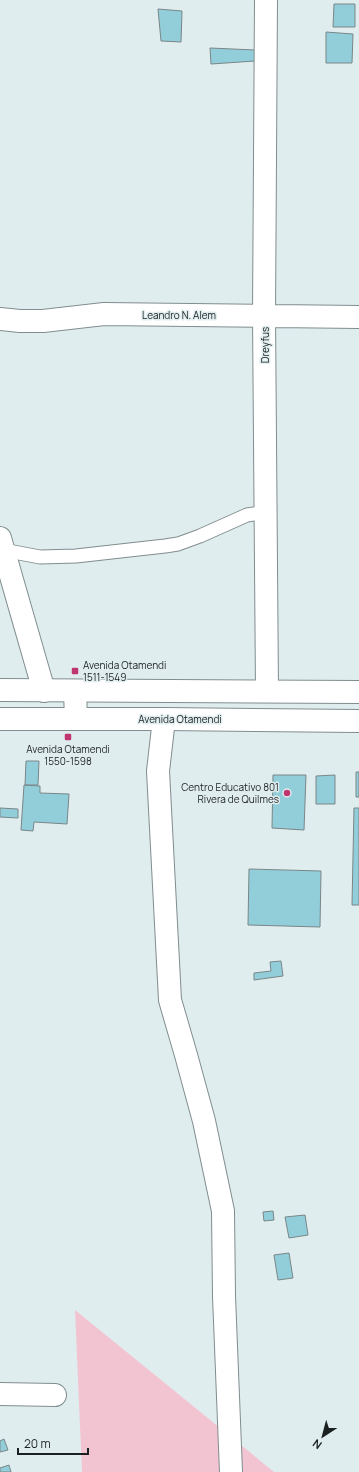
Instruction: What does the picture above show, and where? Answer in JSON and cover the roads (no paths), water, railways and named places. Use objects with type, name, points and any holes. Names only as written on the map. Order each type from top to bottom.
[{"type":"street","name":"Dreyfus","points":[[266,0],[264,316],[267,691]]},
{"type":"street","name":"Leandro N. Alem","points":[[0,319],[20,321],[43,320],[104,314],[359,317]]},
{"type":"street","points":[[2,544],[34,691],[25,719]]},
{"type":"street","points":[[0,690],[359,692]]},
{"type":"street","points":[[75,691],[76,719]]},
{"type":"street","name":"Avenida Otamendi","points":[[0,719],[359,721]]},
{"type":"street","points":[[164,719],[158,771],[170,1000],[204,1121],[223,1211],[224,1296],[231,1472]]},
{"type":"street","points":[[0,1394],[55,1395]]},
{"type":"lane","points":[[2,544],[40,557],[76,556],[164,546],[178,544],[200,536],[247,515],[266,512]]},
{"type":"place","name":"Avenida Otamendi 1511-1549","points":[[75,671]]},
{"type":"place","name":"Avenida Otamendi 1550-1598","points":[[68,737]]},
{"type":"place","name":"Centro Educativo 801 Rivera de Quilmes","points":[[287,793]]}]
